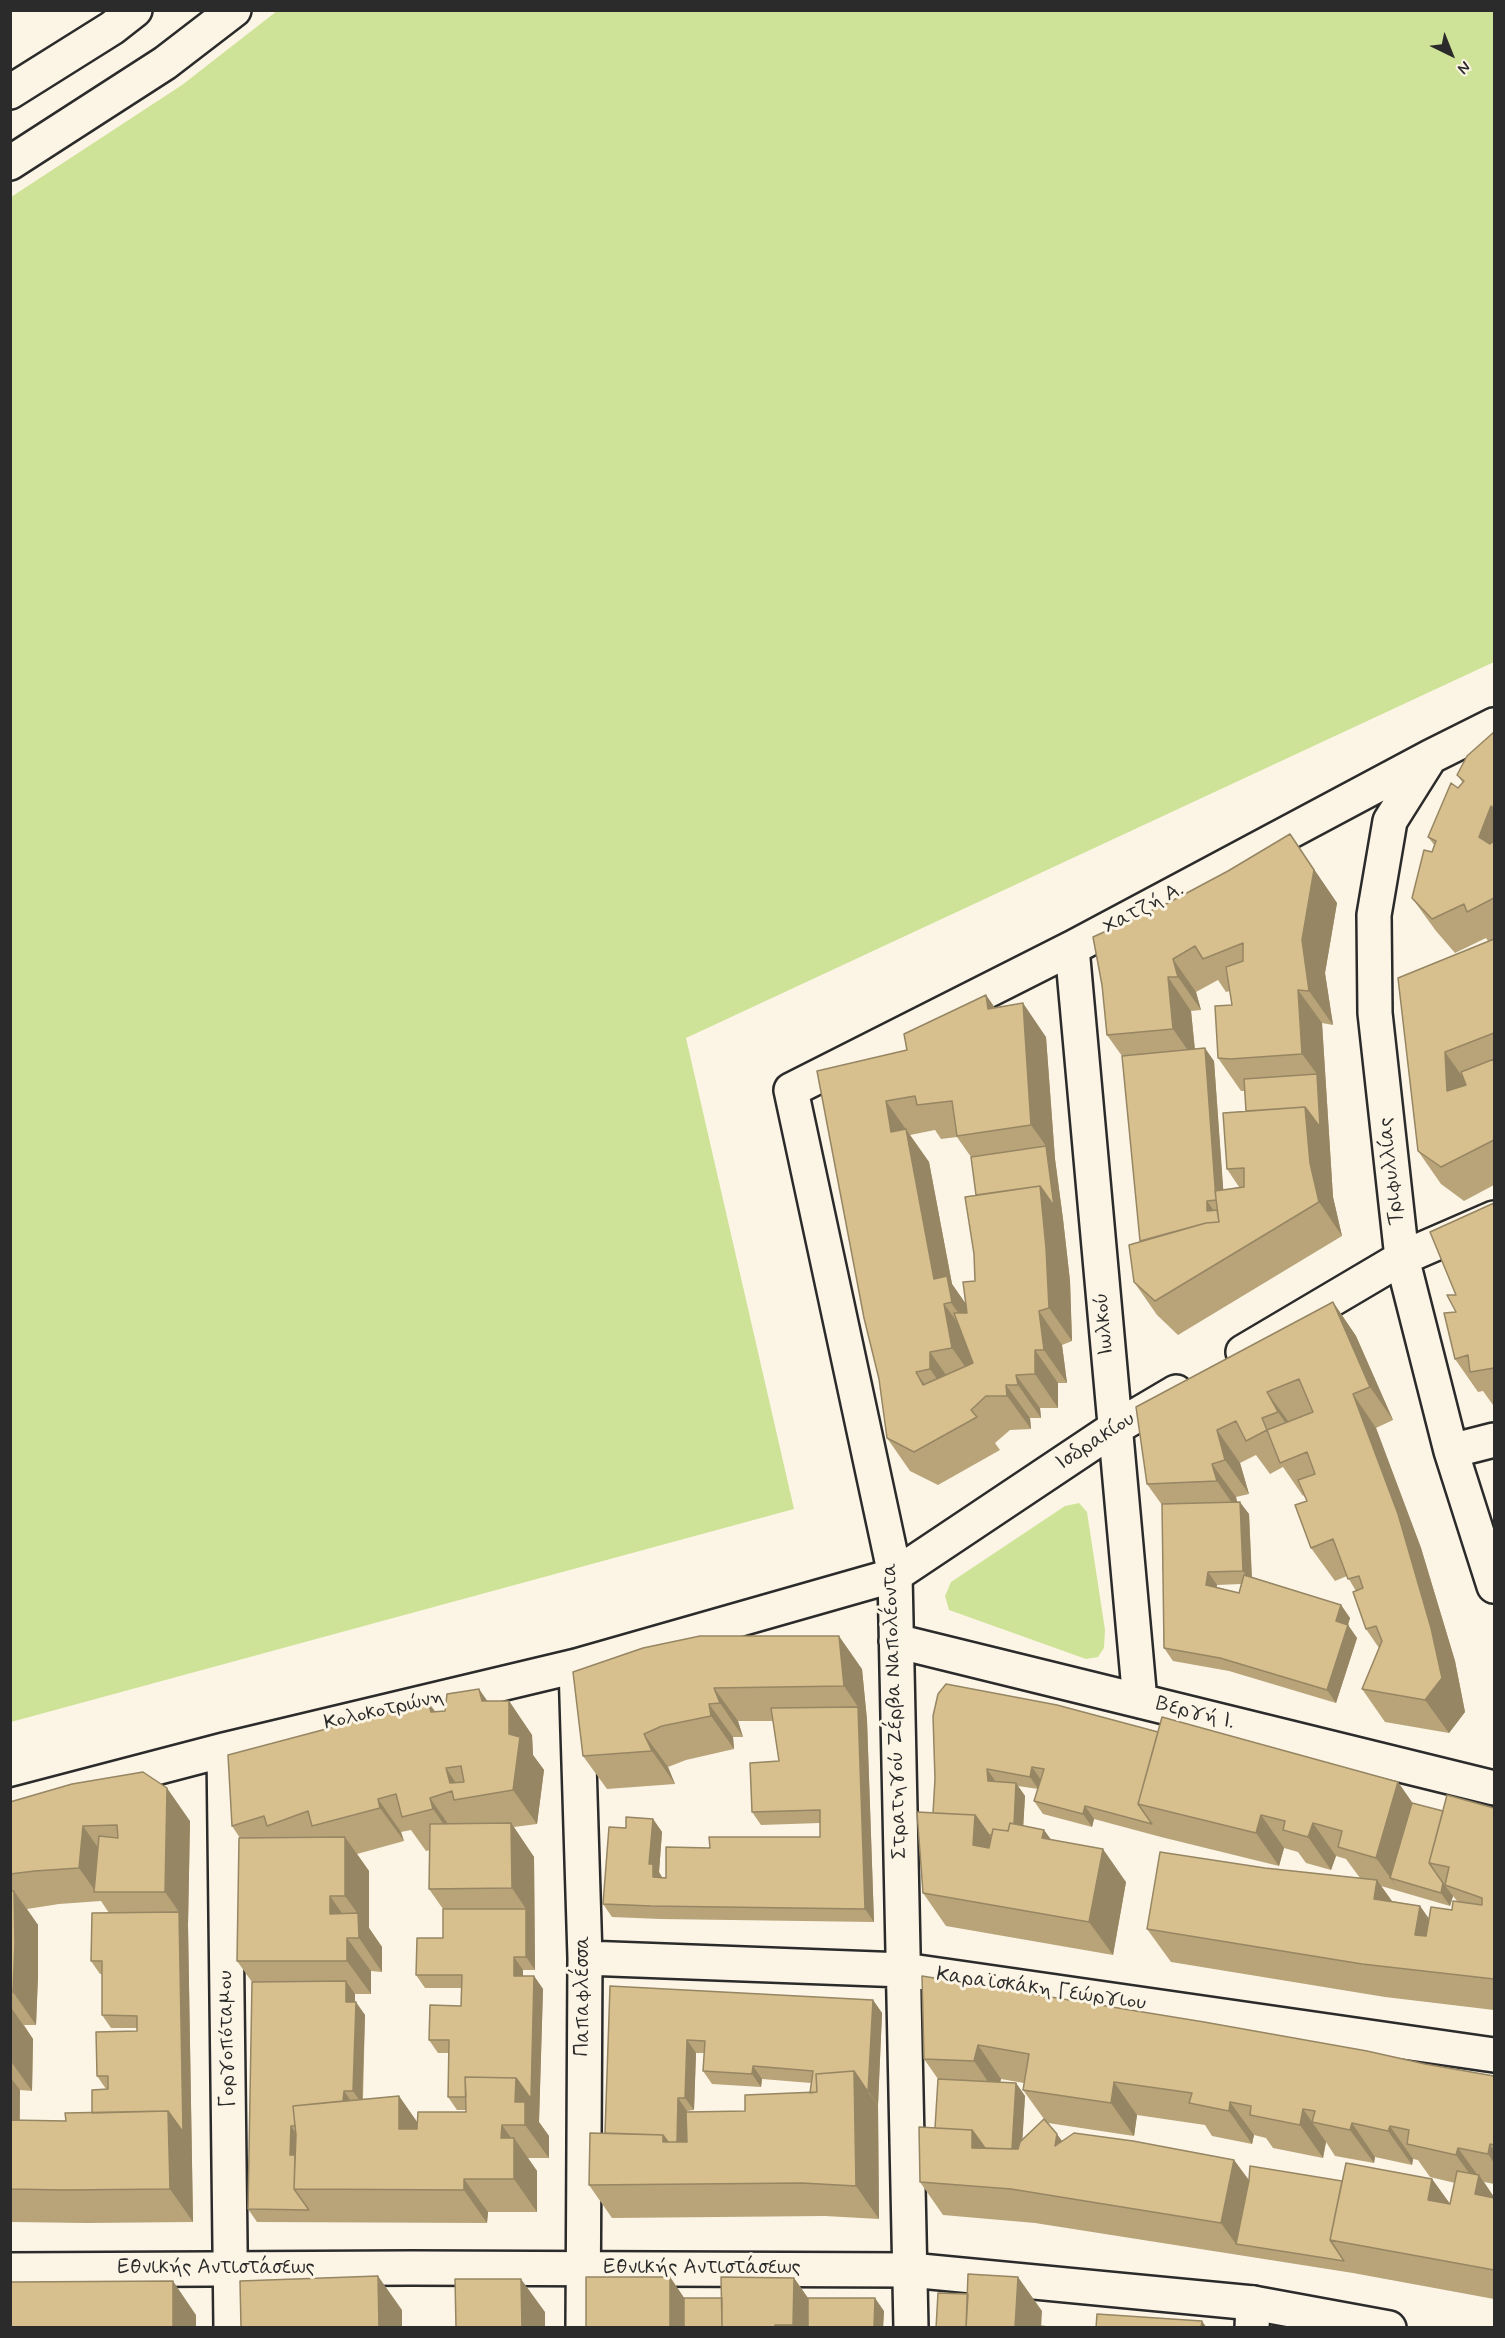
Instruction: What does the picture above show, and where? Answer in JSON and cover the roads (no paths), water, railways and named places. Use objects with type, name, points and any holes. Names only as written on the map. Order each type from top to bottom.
[{"type":"street","points":[[10,92],[112,28],[135,10]]},
{"type":"street","points":[[10,163],[165,63],[234,10]]},
{"type":"street","name":"Χατζή Α.","points":[[791,1090],[1072,948],[1494,725]]},
{"type":"street","name":"Τριφυλλίας","points":[[1430,757],[1390,821],[1374,915],[1375,1013],[1402,1258],[1479,1447],[1494,1586]]},
{"type":"street","name":"Ιωλκού","points":[[1072,948],[1140,1701]]},
{"type":"street","points":[[1375,1013],[1407,1000]]},
{"type":"street","name":"Στρατηγού Ζέρβα Ναπολέοντα","points":[[791,1090],[895,1575],[911,2328]]},
{"type":"street","name":"Ισδρακίου","points":[[895,1575],[1115,1428],[1402,1258],[1494,1218]]},
{"type":"street","name":"Κολοκοτρώνη","points":[[10,1806],[224,1750],[576,1666],[895,1575]]},
{"type":"street","name":"Βεργή Ι.","points":[[896,1641],[1494,1788]]},
{"type":"street","name":"Παπαφλέσσα","points":[[576,1666],[585,1958],[583,2328]]},
{"type":"street","name":"Γοργοπόταμου","points":[[224,1750],[231,2328]]},
{"type":"street","name":"Καραϊσκάκη Γεώργιου","points":[[585,1958],[904,1970],[1494,2055]]},
{"type":"street","name":"Εθνικής Αντιστάσεως","points":[[10,2270],[584,2268],[910,2270],[1252,2315],[1389,2328]]}]
